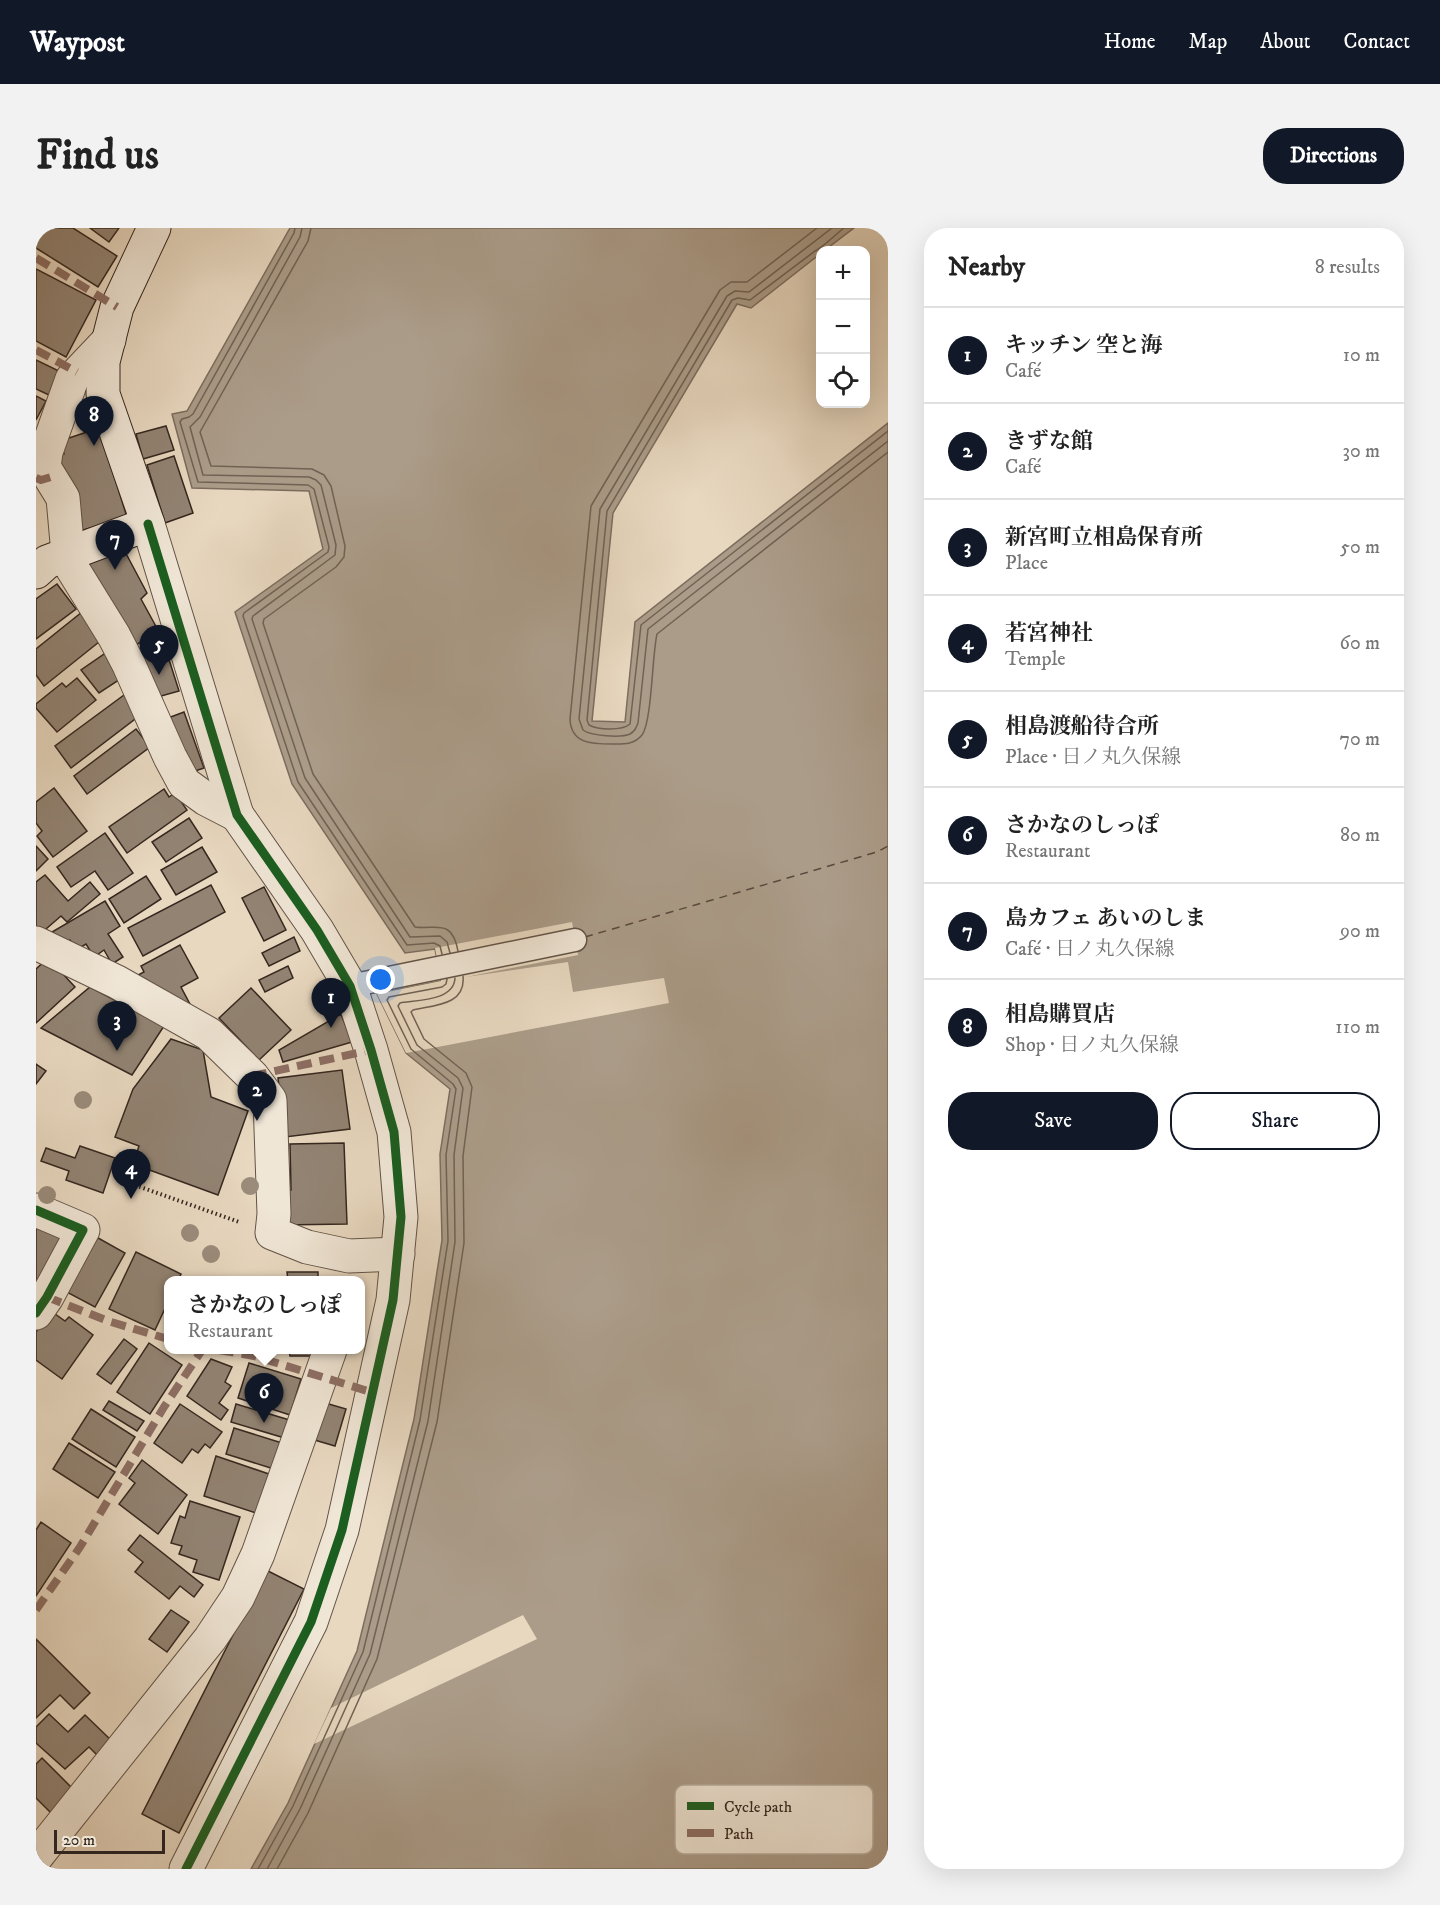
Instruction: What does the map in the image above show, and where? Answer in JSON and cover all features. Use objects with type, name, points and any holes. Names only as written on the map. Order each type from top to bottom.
[{"type":"street","points":[[154,228],[117,307],[104,362],[103,394],[148,524],[237,815],[317,930],[350,986],[394,1132],[401,1217],[393,1300],[342,1530],[311,1622],[186,1869]]},
{"type":"street","points":[[109,340],[72,379],[46,452],[44,466],[63,498],[68,554],[72,568],[114,636],[184,783],[206,799],[237,815]]},
{"type":"street","points":[[36,572],[47,562],[148,524]]},
{"type":"street","points":[[36,943],[117,982],[209,1034],[252,1076],[270,1100],[274,1214],[272,1233],[307,1247],[347,1268],[398,1254]]},
{"type":"street","points":[[36,1210],[83,1230],[47,1298],[36,1313]]},
{"type":"street","points":[[36,1857],[210,1639],[238,1597],[258,1554],[329,1354]]},
{"type":"lane","points":[[350,986],[575,940]]},
{"type":"path","points":[[118,1179],[272,1233]]},
{"type":"water","points":[[290,228],[854,228],[830,246],[816,246],[816,257],[751,308],[737,304],[613,513],[592,721],[625,722],[635,622],[888,423],[888,1869],[251,1869],[288,1803],[357,1651],[414,1419],[442,1240],[440,1154],[450,1089],[406,1053],[377,994],[441,981],[435,949],[405,953],[292,784],[235,612],[323,549],[309,491],[192,488],[172,414],[187,411]]},
{"type":"pier","points":[[572,922],[578,955],[466,977],[568,962],[573,992],[664,978],[669,1003],[406,1053],[377,994],[441,981],[435,948]]},
{"type":"pier","points":[[523,1615],[537,1639],[314,1744],[331,1708]]},
{"type":"building","points":[[36,228],[73,228],[117,256],[98,287],[36,248]]},
{"type":"building","points":[[90,228],[119,228],[109,242]]},
{"type":"building","points":[[36,269],[96,300],[66,357],[36,341]]},
{"type":"building","points":[[36,360],[61,372],[49,395],[36,389]]},
{"type":"building","points":[[36,396],[46,401],[36,420]]},
{"type":"building","points":[[166,426],[174,450],[143,459],[136,434]]},
{"type":"building","points":[[99,428],[127,517],[80,531],[57,456],[64,454],[60,441]]},
{"type":"building","points":[[174,456],[193,513],[165,523],[147,465]]},
{"type":"building","points":[[122,546],[147,593],[141,599],[159,632],[127,650],[83,567]]},
{"type":"building","points":[[57,584],[76,609],[36,639],[36,599]]},
{"type":"building","points":[[82,612],[104,638],[44,686],[36,675],[36,649]]},
{"type":"building","points":[[113,648],[125,676],[99,693],[81,670]]},
{"type":"building","points":[[166,650],[179,691],[161,696],[166,711],[138,659]]},
{"type":"building","points":[[77,678],[96,700],[57,732],[36,708],[36,704],[62,683],[66,687]]},
{"type":"building","points":[[124,695],[139,716],[71,768],[55,746]]},
{"type":"building","points":[[184,712],[204,768],[189,773],[168,718]]},
{"type":"building","points":[[136,729],[150,747],[87,794],[74,776]]},
{"type":"building","points":[[54,788],[87,831],[53,857],[37,836],[42,831],[36,823],[36,802]]},
{"type":"building","points":[[164,789],[169,797],[175,793],[187,810],[127,853],[109,827]]},
{"type":"building","points":[[189,818],[202,838],[166,862],[152,842]]},
{"type":"building","points":[[105,833],[133,873],[108,890],[95,871],[71,887],[57,867]]},
{"type":"building","points":[[36,846],[48,859],[36,871]]},
{"type":"building","points":[[202,847],[217,872],[176,895],[161,870]]},
{"type":"building","points":[[45,875],[68,901],[90,882],[100,894],[67,922],[61,916],[39,935],[36,932],[36,882]]},
{"type":"building","points":[[146,876],[161,899],[124,923],[109,899]]},
{"type":"building","points":[[211,885],[225,912],[143,956],[128,928]]},
{"type":"building","points":[[264,887],[286,930],[264,941],[242,898]]},
{"type":"building","points":[[105,901],[120,926],[108,934],[123,957],[112,964],[104,950],[94,957],[86,944],[76,950],[70,940],[61,946],[52,932]]},
{"type":"building","points":[[294,937],[300,951],[269,966],[262,953]]},
{"type":"building","points":[[180,945],[198,978],[181,987],[192,1008],[138,975],[144,972],[141,966]]},
{"type":"building","points":[[48,958],[75,987],[36,1023],[36,969]]},
{"type":"building","points":[[288,966],[293,978],[265,992],[259,980]]},
{"type":"building","points":[[90,987],[164,1026],[132,1075],[41,1028]]},
{"type":"building","points":[[251,988],[291,1030],[259,1060],[219,1018]]},
{"type":"building","points":[[341,1014],[352,1042],[283,1062],[279,1050]]},
{"type":"building","points":[[171,1039],[203,1050],[211,1097],[248,1111],[218,1195],[133,1164],[139,1146],[115,1137],[133,1089]]},
{"type":"building","points":[[36,1064],[46,1071],[36,1084]]},
{"type":"building","points":[[342,1070],[350,1129],[285,1137],[278,1078]]},
{"type":"building","points":[[344,1143],[347,1224],[281,1225],[280,1191],[291,1190],[290,1144]]},
{"type":"building","points":[[80,1146],[115,1158],[103,1193],[66,1180],[69,1171],[41,1161],[46,1148],[75,1158]]},
{"type":"building","points":[[36,1219],[69,1231],[36,1285]]},
{"type":"building","points":[[91,1234],[125,1253],[95,1307],[61,1289]]},
{"type":"building","points":[[136,1252],[181,1274],[180,1276],[164,1276],[164,1311],[155,1330],[109,1309]]},
{"type":"building","points":[[287,1272],[318,1272],[318,1276],[288,1276]]},
{"type":"building","points":[[51,1311],[65,1321],[69,1317],[93,1335],[62,1379],[36,1360],[36,1332]]},
{"type":"building","points":[[124,1339],[137,1349],[111,1384],[97,1374]]},
{"type":"building","points":[[149,1343],[182,1365],[150,1414],[117,1392]]},
{"type":"building","points":[[290,1354],[320,1354],[320,1356],[290,1356]]},
{"type":"building","points":[[211,1359],[232,1367],[225,1382],[231,1386],[219,1403],[228,1410],[221,1420],[187,1396]]},
{"type":"building","points":[[249,1363],[301,1379],[290,1415],[238,1398]]},
{"type":"building","points":[[109,1401],[144,1421],[137,1431],[103,1410]]},
{"type":"building","points":[[322,1402],[346,1409],[335,1446],[311,1439]]},
{"type":"building","points":[[180,1404],[222,1432],[210,1448],[205,1444],[198,1453],[192,1449],[182,1463],[154,1443]]},
{"type":"building","points":[[236,1404],[293,1421],[288,1439],[231,1422]]},
{"type":"building","points":[[91,1409],[135,1437],[116,1467],[72,1439]]},
{"type":"building","points":[[234,1428],[282,1443],[274,1469],[226,1454]]},
{"type":"building","points":[[69,1443],[115,1472],[98,1498],[53,1469]]},
{"type":"building","points":[[216,1456],[269,1474],[256,1513],[204,1496]]},
{"type":"building","points":[[142,1460],[187,1495],[158,1534],[119,1504],[135,1483],[129,1478]]},
{"type":"building","points":[[190,1501],[240,1517],[219,1580],[193,1572],[197,1560],[179,1554],[182,1546],[171,1543],[180,1516],[185,1518]]},
{"type":"building","points":[[41,1522],[71,1543],[36,1596],[36,1530]]},
{"type":"building","points":[[140,1535],[203,1585],[194,1597],[180,1586],[169,1599],[135,1572],[143,1562],[128,1550]]},
{"type":"building","points":[[266,1570],[304,1589],[179,1833],[142,1814]]},
{"type":"building","points":[[171,1610],[189,1622],[167,1652],[149,1639]]},
{"type":"building","points":[[36,1639],[90,1693],[74,1709],[60,1695],[36,1718]]},
{"type":"building","points":[[49,1714],[68,1732],[85,1715],[113,1742],[99,1757],[89,1747],[65,1769],[36,1743],[36,1727]]},
{"type":"building","points":[[42,1758],[74,1790],[51,1813],[36,1798],[36,1764]]},
{"type":"ferry route","points":[[585,937],[877,852],[888,846]]},
{"type":"marked path","points":[[36,258],[117,307]]},
{"type":"marked path","points":[[36,350],[77,372]]},
{"type":"marked path","points":[[36,478],[41,480],[51,477]]},
{"type":"marked path","points":[[252,1076],[371,1050]]},
{"type":"marked path","points":[[47,1297],[108,1321],[164,1338]]},
{"type":"marked path","points":[[36,1610],[80,1547],[164,1407],[199,1354]]},
{"type":"marked path","points":[[242,1354],[371,1392]]},
{"type":"cycle path","points":[[148,524],[237,815],[317,930],[350,986],[394,1132],[401,1217],[393,1300],[342,1530],[311,1622],[186,1869]]},
{"type":"cycle path","points":[[36,1210],[83,1230],[36,1313]]},
{"type":"place","name":"相島購買店","points":[[94,446]]},
{"type":"place","name":"島カフェ あいのしま","points":[[115,570]]},
{"type":"place","name":"相島渡船待合所","points":[[159,675]]},
{"type":"place","name":"キッチン 空と海","points":[[331,1028]]},
{"type":"place","name":"新宮町立相島保育所","points":[[117,1051]]},
{"type":"place","name":"きずな館","points":[[257,1121]]},
{"type":"place","name":"若宮神社","points":[[131,1199]]},
{"type":"place","name":"さかなのしっぽ","points":[[264,1423]]}]
